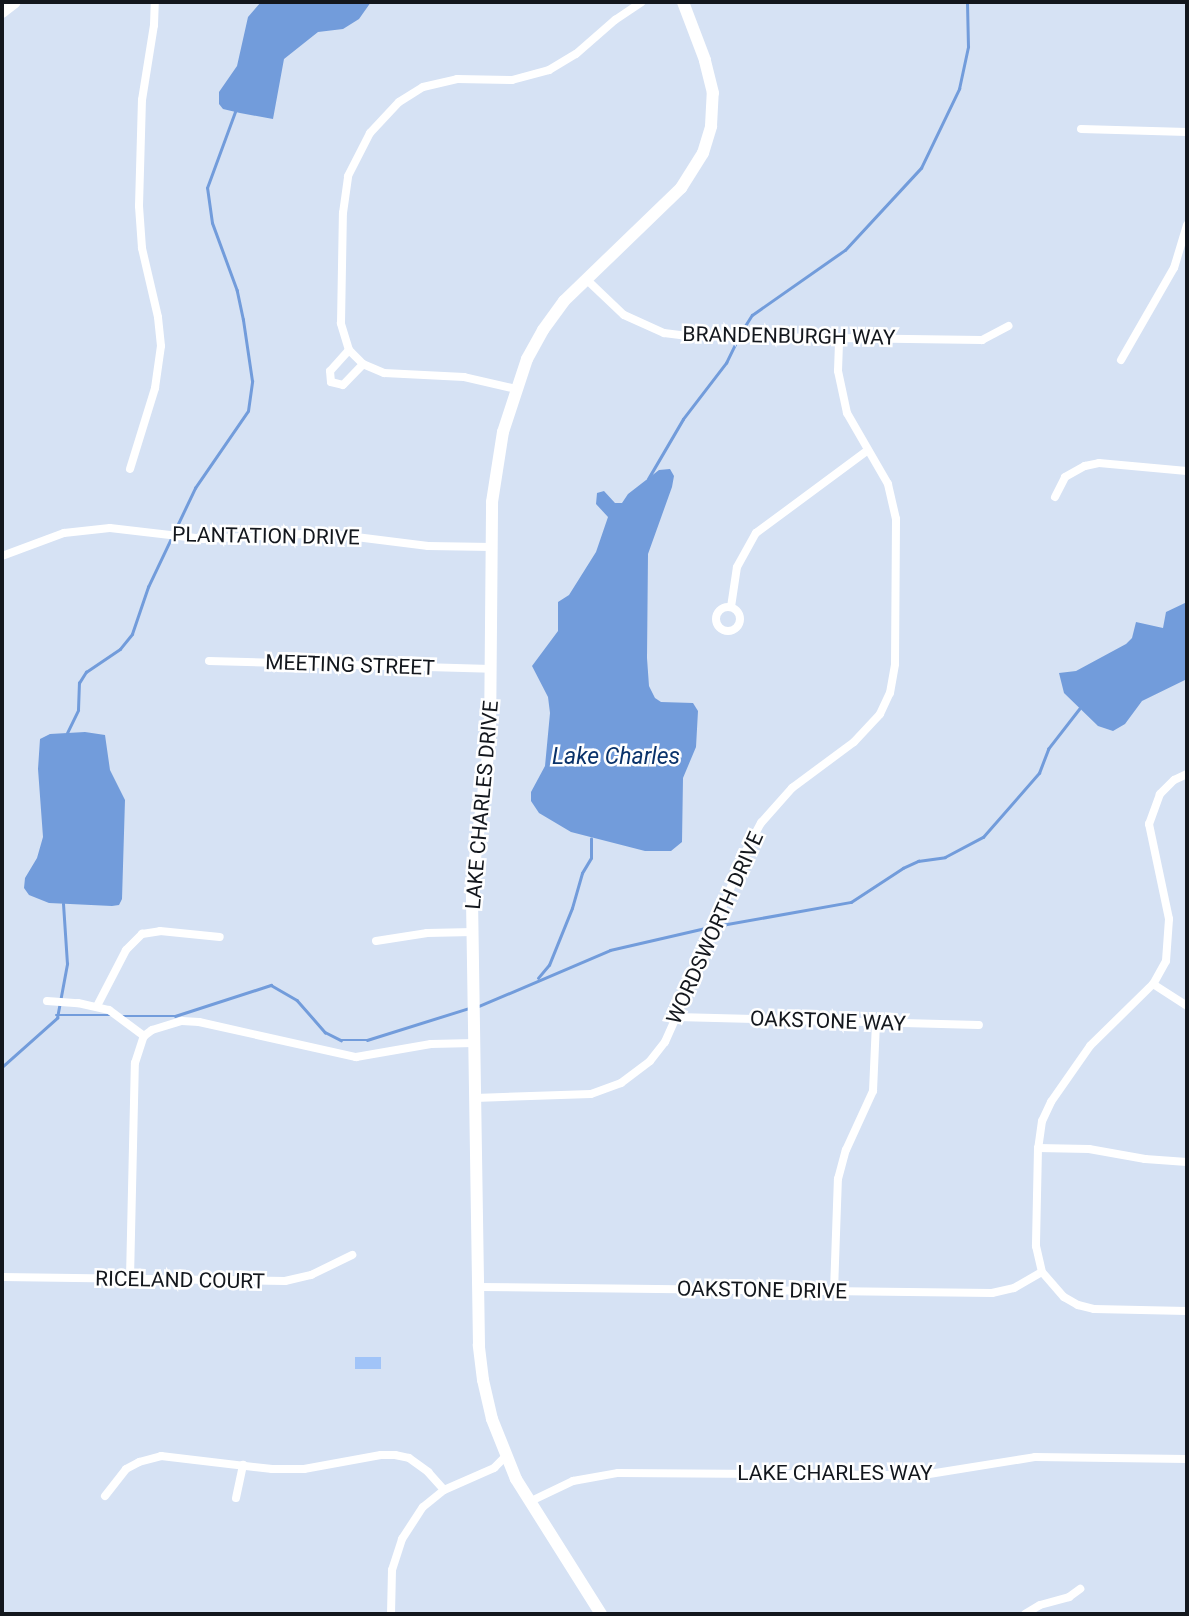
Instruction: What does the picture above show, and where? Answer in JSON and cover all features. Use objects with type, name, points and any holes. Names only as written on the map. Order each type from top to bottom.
[{"type":"street","points":[[2,12],[15,2]]},
{"type":"street","points":[[130,469],[155,388],[161,346],[158,317],[142,248],[139,206],[142,100],[155,25],[155,2]]},
{"type":"street","points":[[516,389],[464,377],[384,373],[363,364],[349,350],[341,323],[343,213],[348,176],[370,133],[399,102],[423,87],[457,79],[512,80],[549,70],[576,54],[615,20],[642,2]]},
{"type":"street","name":"LAKE CHARLES DRIVE","points":[[601,1614],[529,1502],[505,1457],[483,1380],[478,1287],[472,882],[490,740],[492,547],[496,467],[516,389],[543,330],[564,301],[681,188],[698,165],[708,141],[713,109],[710,78],[683,2]]},
{"type":"street","points":[[1081,129],[1187,132]]},
{"type":"street","points":[[1121,360],[1174,268],[1187,225]]},
{"type":"street","name":"BRANDENBURGH WAY","points":[[586,279],[624,315],[664,333],[982,340],[1008,326]]},
{"type":"street","name":"WORDSWORTH DRIVE","points":[[475,1098],[573,1097],[608,1089],[650,1061],[665,1042],[747,849],[761,823],[792,788],[866,732],[880,714],[890,693],[895,664],[897,519],[888,484],[853,426],[843,399],[838,371],[839,338]]},
{"type":"street","points":[[349,350],[330,371],[331,383],[343,385],[363,364]]},
{"type":"street","points":[[731,607],[737,567],[756,534],[868,450]]},
{"type":"street","points":[[1055,497],[1065,477],[1085,466],[1099,463],[1187,471]]},
{"type":"street","name":"PLANTATION DRIVE","points":[[2,556],[64,533],[110,528],[204,539],[324,533],[428,546],[492,547]]},
{"type":"street","name":"MEETING STREET","points":[[209,662],[491,669]]},
{"type":"street","points":[[1187,774],[1174,780],[1160,794],[1149,824],[1167,904],[1170,937],[1166,961],[1153,984],[1100,1034],[1068,1077],[1042,1121],[1038,1148],[1036,1246],[1042,1272],[1064,1297],[1094,1309],[1187,1311]]},
{"type":"street","points":[[97,1006],[126,950],[142,934],[160,932],[220,937]]},
{"type":"street","points":[[376,941],[387,942],[427,933],[473,932]]},
{"type":"street","points":[[1153,984],[1187,1006]]},
{"type":"street","points":[[47,1001],[97,1006],[109,1010],[144,1036]]},
{"type":"street","name":"OAKSTONE WAY","points":[[676,1017],[979,1025]]},
{"type":"street","points":[[130,1278],[132,1096],[135,1063],[144,1036],[166,1024],[182,1020],[222,1026],[356,1057],[431,1044],[474,1043]]},
{"type":"street","points":[[834,1290],[838,1179],[846,1150],[873,1091],[876,1023]]},
{"type":"street","points":[[1038,1148],[1089,1149],[1145,1159],[1187,1162]]},
{"type":"street","name":"RICELAND COURT","points":[[2,1277],[285,1281],[311,1275],[352,1255]]},
{"type":"street","name":"OAKSTONE DRIVE","points":[[478,1287],[992,1293],[1014,1287],[1042,1272]]},
{"type":"street","points":[[105,1496],[126,1469],[161,1456],[304,1469],[395,1455],[409,1458],[428,1472],[444,1490]]},
{"type":"street","points":[[391,1614],[393,1570],[402,1539],[423,1507],[444,1490],[494,1468],[505,1457]]},
{"type":"street","name":"LAKE CHARLES WAY","points":[[529,1502],[573,1481],[618,1473],[923,1475],[1035,1457],[1187,1459]]},
{"type":"street","points":[[236,1498],[243,1465]]},
{"type":"street","points":[[1025,1614],[1040,1605],[1069,1597],[1080,1589]]},
{"type":"shaded area","points":[[355,1357],[381,1357],[381,1369],[355,1369]]},
{"type":"water","points":[[261,2],[371,2],[359,19],[343,29],[318,32],[284,59],[273,119],[223,109],[219,104],[219,92],[237,66],[248,17]]},
{"type":"water","name":"Lake Charles","points":[[670,469],[674,476],[672,487],[648,554],[649,686],[655,698],[661,702],[693,703],[698,711],[696,747],[683,778],[682,842],[671,851],[645,851],[571,832],[539,813],[531,801],[531,792],[545,766],[550,713],[548,697],[532,666],[558,631],[558,602],[569,595],[596,552],[608,517],[596,504],[597,493],[604,491],[615,503],[622,503],[628,494],[659,470]]},
{"type":"water","points":[[1187,602],[1187,679],[1142,701],[1125,724],[1113,731],[1098,726],[1064,693],[1059,673],[1076,671],[1126,644],[1132,638],[1136,622],[1163,628],[1166,612]]},
{"type":"water","points":[[85,732],[105,735],[110,770],[125,800],[122,899],[119,905],[49,903],[29,895],[24,888],[25,878],[37,858],[43,837],[38,769],[40,739],[50,734]]},
{"type":"waterway","points":[[740,334],[752,315],[845,250],[921,168],[959,89],[968,47],[967,2]]},
{"type":"waterway","points":[[67,733],[78,710],[79,683],[86,672],[120,649],[132,634],[148,587],[195,488],[248,411],[252,381],[243,320],[237,291],[212,223],[207,188],[235,112]]},
{"type":"waterway","points":[[648,479],[683,419],[726,363],[737,340]]},
{"type":"waterway","points":[[716,926],[851,902],[903,868],[918,861],[945,857],[983,837],[1039,773],[1048,749],[1079,709]]},
{"type":"waterway","points":[[538,978],[549,965],[572,908],[582,873],[591,858],[591,839]]},
{"type":"waterway","points":[[2,1067],[57,1018],[67,964],[63,904]]},
{"type":"waterway","points":[[479,1006],[610,950],[710,927]]},
{"type":"waterway","points":[[122,1016],[175,1016],[271,985],[297,1000],[325,1032],[341,1040],[367,1040],[469,1008]]},
{"type":"waterway","points":[[56,1015],[112,1015]]}]
